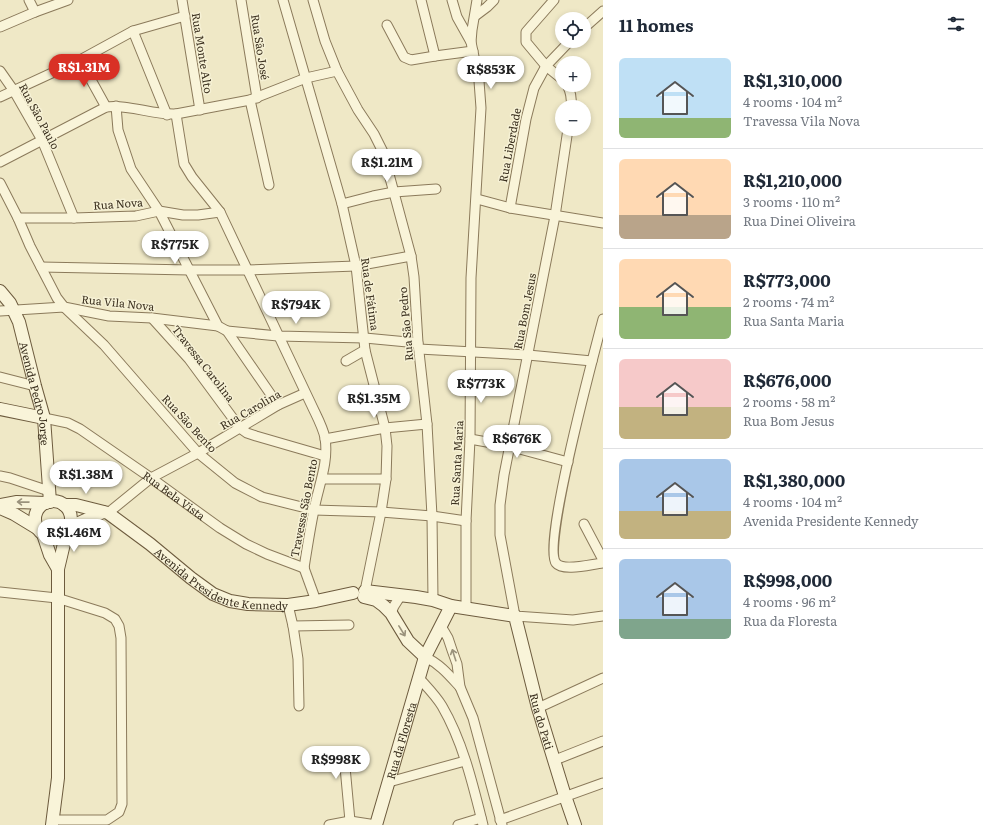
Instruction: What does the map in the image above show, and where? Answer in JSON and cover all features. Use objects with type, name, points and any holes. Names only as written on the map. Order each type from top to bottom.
[{"type":"street","points":[[29,0],[35,12]]},
{"type":"street","points":[[0,27],[68,0]]},
{"type":"street","name":"Rua Monte Alto","points":[[182,0],[200,110]]},
{"type":"street","name":"Rua São José","points":[[241,0],[250,44],[254,99],[270,185]]},
{"type":"street","name":"Rua de Fátima","points":[[283,0],[342,204],[356,266],[365,338],[365,350],[387,446],[386,479],[381,512],[361,594]]},
{"type":"street","name":"Rua São Pedro","points":[[313,0],[325,41],[337,71],[383,152],[411,256],[414,277],[418,346],[427,424],[432,516],[432,600]]},
{"type":"street","points":[[421,0],[435,56]]},
{"type":"street","points":[[452,0],[457,17],[471,42]]},
{"type":"street","points":[[471,42],[477,0]]},
{"type":"street","points":[[475,16],[494,0]]},
{"type":"street","points":[[554,0],[526,32],[525,38],[526,42],[546,66],[555,73]]},
{"type":"street","points":[[591,22],[603,11]]},
{"type":"street","points":[[0,97],[80,60],[133,32],[185,16]]},
{"type":"street","points":[[387,24],[404,58],[411,60],[473,52]]},
{"type":"street","name":"Travessa São Bento","points":[[133,32],[171,114],[184,164],[192,177],[220,212],[311,404],[325,438],[325,456],[322,479],[314,510],[304,568]]},
{"type":"street","name":"Rua Santa Maria","points":[[466,608],[466,520],[470,439],[471,278],[477,199],[481,108],[479,81],[471,42]]},
{"type":"street","name":"Rua Liberdade","points":[[510,208],[529,103],[534,88],[546,66],[563,48]]},
{"type":"street","points":[[80,60],[106,107]]},
{"type":"street","name":"Rua São Paulo","points":[[0,71],[14,91],[42,140],[74,218]]},
{"type":"street","points":[[0,162],[106,107],[116,106],[171,114],[200,110],[254,99],[306,78],[337,71]]},
{"type":"street","points":[[116,106],[118,130],[131,169],[159,211],[218,326],[227,331],[278,336],[365,338],[418,346],[592,360]]},
{"type":"street","name":"Rua Bom Jesus","points":[[515,616],[500,535],[500,505],[509,446],[555,216],[567,136]]},
{"type":"street","name":"Rua São Bento","points":[[0,183],[18,218],[30,246],[57,298],[64,307],[104,345],[198,453],[235,483],[262,497],[314,510],[381,512],[466,520]]},
{"type":"street","points":[[342,204],[394,192],[436,189]]},
{"type":"street","points":[[477,199],[510,208],[603,223]]},
{"type":"street","name":"Rua Nova","points":[[18,218],[136,216],[159,211],[183,215],[198,215],[220,212]]},
{"type":"street","points":[[41,267],[247,270],[356,266],[411,256]]},
{"type":"street","name":"Avenida Pedro Jorge","points":[[0,291],[14,310],[19,322],[44,418],[49,498]]},
{"type":"street","name":"Rua Vila Nova","points":[[14,310],[64,307],[109,316],[152,318],[218,326]]},
{"type":"street","points":[[0,311],[14,310]]},
{"type":"street","name":"Travessa Carolina","points":[[152,318],[189,359],[240,428],[247,433],[256,436],[325,456]]},
{"type":"street","points":[[584,524],[602,558],[568,567],[561,567],[554,560],[553,555],[556,520],[568,462],[603,320]]},
{"type":"street","points":[[227,331],[278,405]]},
{"type":"street","points":[[346,361],[365,350]]},
{"type":"street","points":[[0,377],[35,386]]},
{"type":"street","name":"Rua Carolina","points":[[106,513],[151,478],[198,453],[278,405],[305,393]]},
{"type":"street","name":"Rua Bela Vista","points":[[0,409],[68,423],[80,429],[220,528],[246,544],[267,554],[304,568]]},
{"type":"street","points":[[325,438],[384,428],[427,424]]},
{"type":"street","points":[[470,439],[509,446],[568,462]]},
{"type":"street","points":[[0,476],[10,478],[49,498],[36,513],[35,520],[50,555],[58,569]]},
{"type":"street","points":[[322,479],[386,479]]},
{"type":"street","name":"Avenida Presidente Kennedy","points":[[0,505],[49,498],[64,505],[76,505],[106,513],[150,544],[213,594],[230,601],[248,604],[288,605],[361,594],[401,595],[432,600],[451,606],[515,616]]},
{"type":"street","points":[[0,592],[57,598],[105,613],[115,619],[119,626],[121,638],[122,804],[119,812],[107,820],[52,822],[58,778],[57,598],[58,569],[71,519],[69,511],[64,505]]},
{"type":"street","points":[[0,508],[14,514],[51,538],[60,536],[68,529],[106,513]]},
{"type":"street","points":[[304,568],[316,601]]},
{"type":"street","points":[[361,594],[376,600],[392,613],[408,641],[425,657],[436,662],[443,668],[460,687]]},
{"type":"street","points":[[392,613],[394,606],[401,595]]},
{"type":"street","points":[[288,605],[298,660],[299,706]]},
{"type":"street","name":"Rua da Floresta","points":[[376,825],[425,657],[451,606]]},
{"type":"street","points":[[515,616],[572,620],[603,616]]},
{"type":"street","name":"Rua do Pati","points":[[515,616],[538,708],[575,825]]},
{"type":"street","points":[[293,626],[349,626]]},
{"type":"street","points":[[441,626],[448,638],[457,664],[460,687],[473,718],[501,823],[565,796],[603,783]]},
{"type":"street","points":[[419,678],[441,705],[466,760],[482,821],[458,825]]},
{"type":"street","points":[[538,708],[603,678]]},
{"type":"street","points":[[555,760],[603,741]]},
{"type":"street","points":[[388,782],[466,760]]},
{"type":"street","points":[[345,767],[350,821]]},
{"type":"street","points":[[329,825],[350,821],[376,825]]}]
